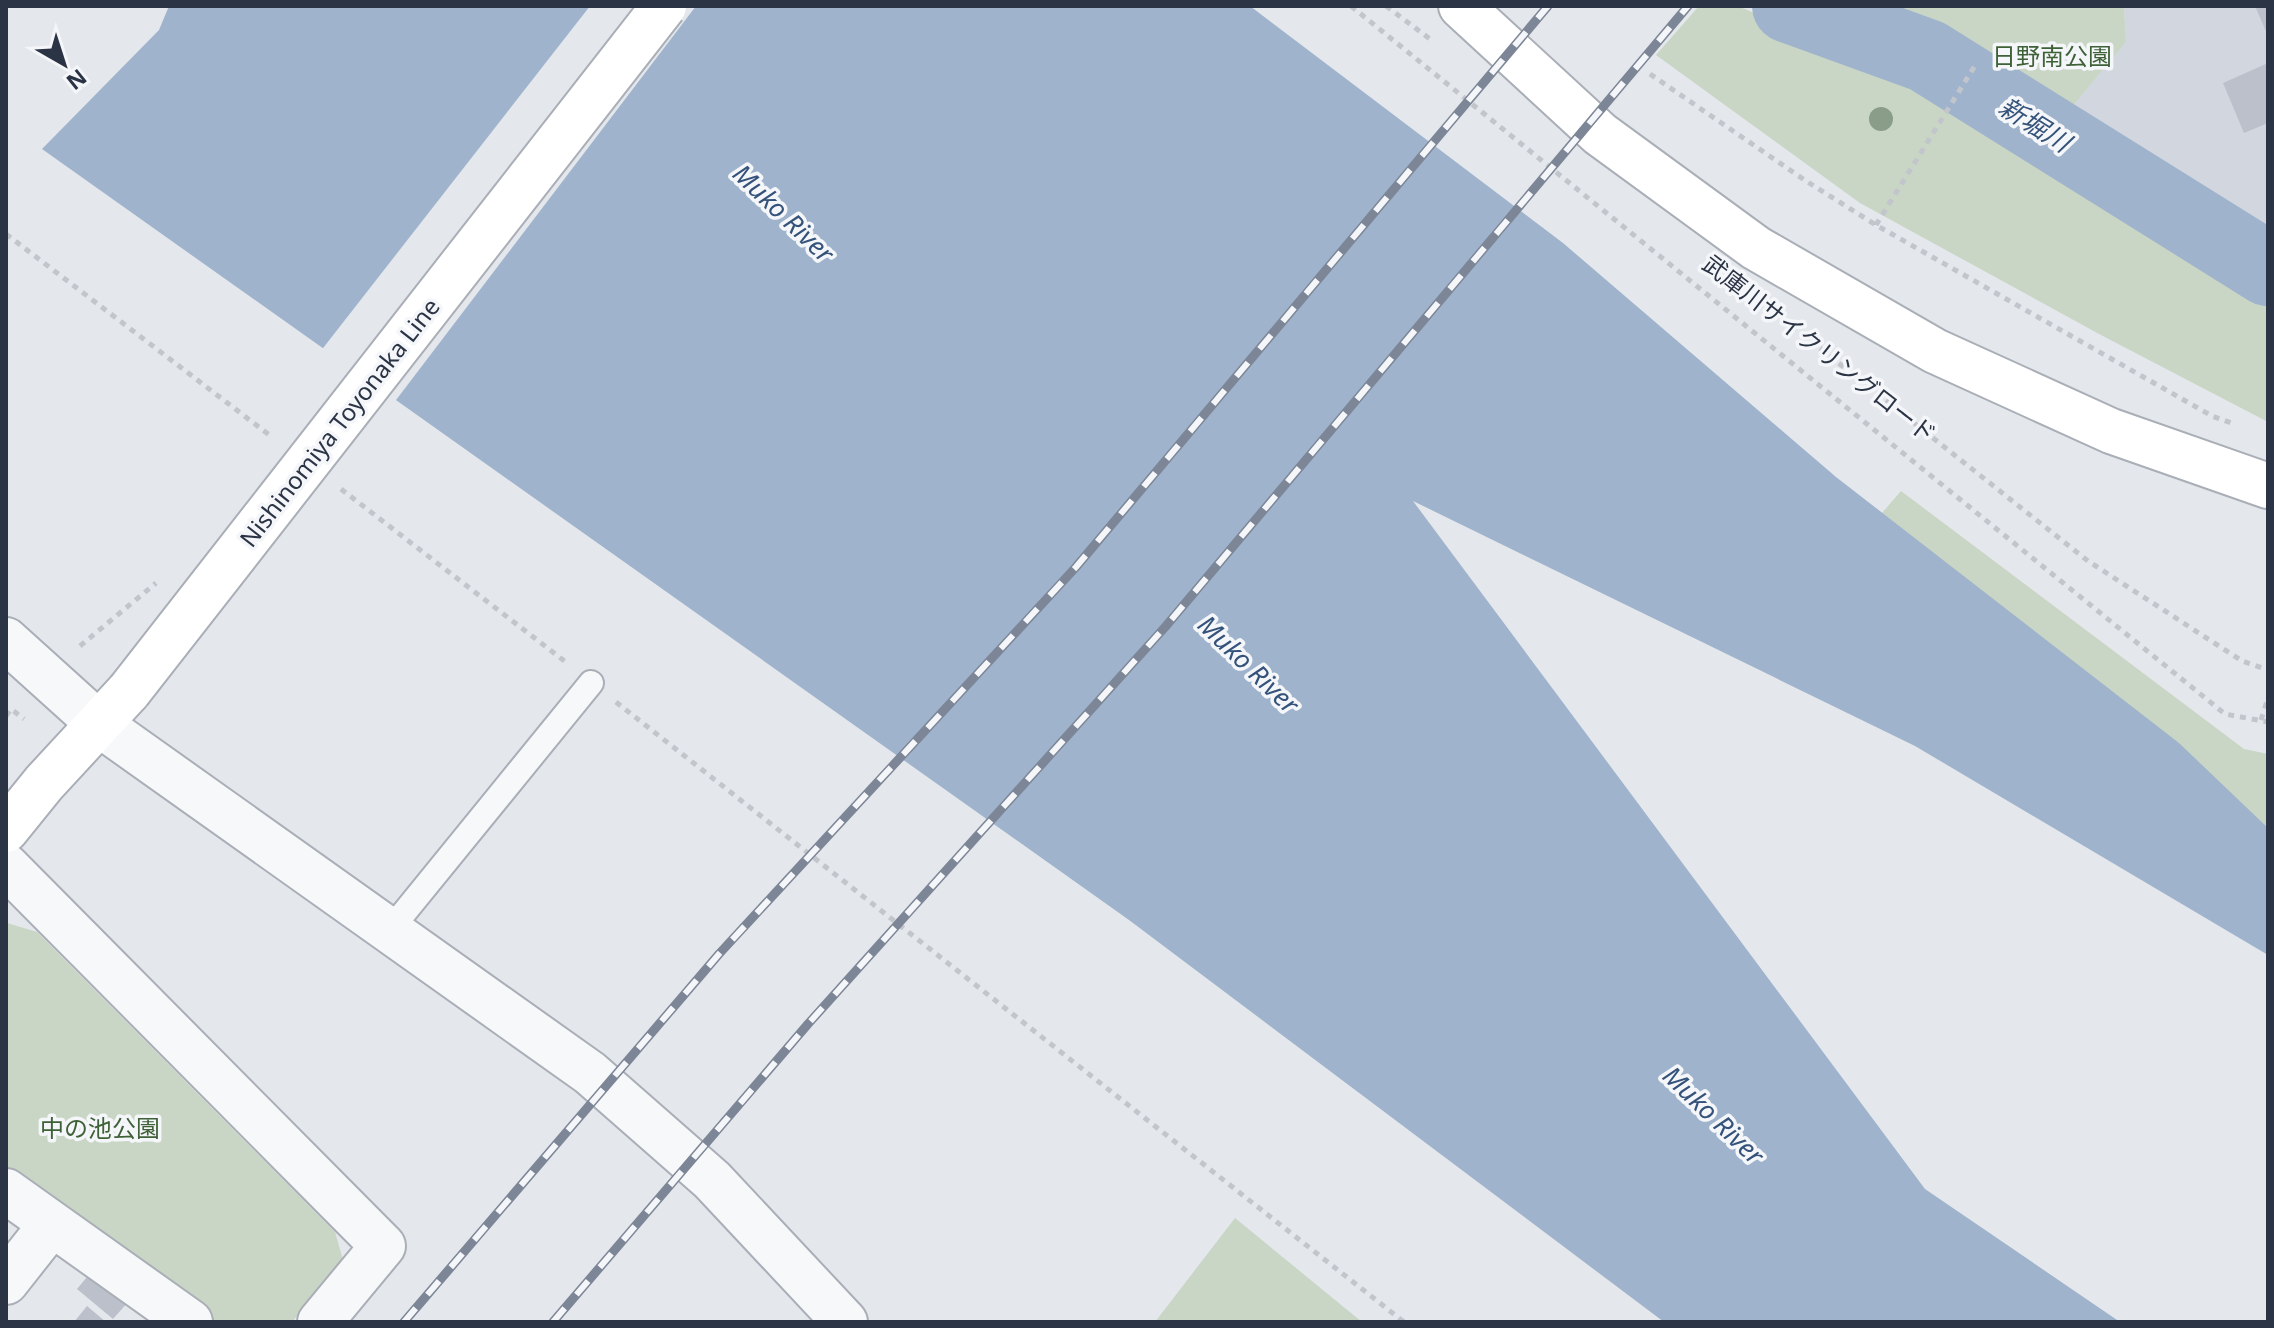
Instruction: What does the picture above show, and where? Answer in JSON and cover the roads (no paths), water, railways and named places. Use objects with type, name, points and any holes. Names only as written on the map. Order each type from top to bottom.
[{"type":"main road","name":"Nishinomiya Toyonaka Line","points":[[6,830],[44,783],[129,691],[664,6]]},
{"type":"main road","points":[[1461,6],[1600,134]]},
{"type":"main road","points":[[1441,27],[1600,134],[1756,248],[1935,351],[2111,431],[2268,486]]},
{"type":"street","points":[[6,640],[99,724]]},
{"type":"street","points":[[6,670],[99,724],[590,1073],[712,1180],[845,1322]]},
{"type":"street","points":[[11,884],[383,1246],[320,1322]]},
{"type":"street","points":[[6,1191],[190,1322]]},
{"type":"street","points":[[6,1282],[51,1225]]},
{"type":"lane","points":[[390,930],[591,683]]},
{"type":"water","name":"Muko River","points":[[169,6],[1250,6],[1563,243],[1836,477],[2179,743],[2268,828],[2268,955],[1915,746],[1413,501],[1925,1189],[2120,1322],[1664,1322],[1129,920],[42,149],[159,30]]},
{"type":"waterway","name":"新堀川","points":[[1789,6],[1927,56],[2268,269]]},
{"type":"railway","points":[[404,1322],[719,954],[1076,567],[1548,6]]},
{"type":"railway","points":[[553,1322],[808,1024],[1166,626],[1688,6]]},
{"type":"park label","name":"日野南公園","points":[[2052,55]]},
{"type":"park label","name":"中の池公園","points":[[100,1127]]}]
